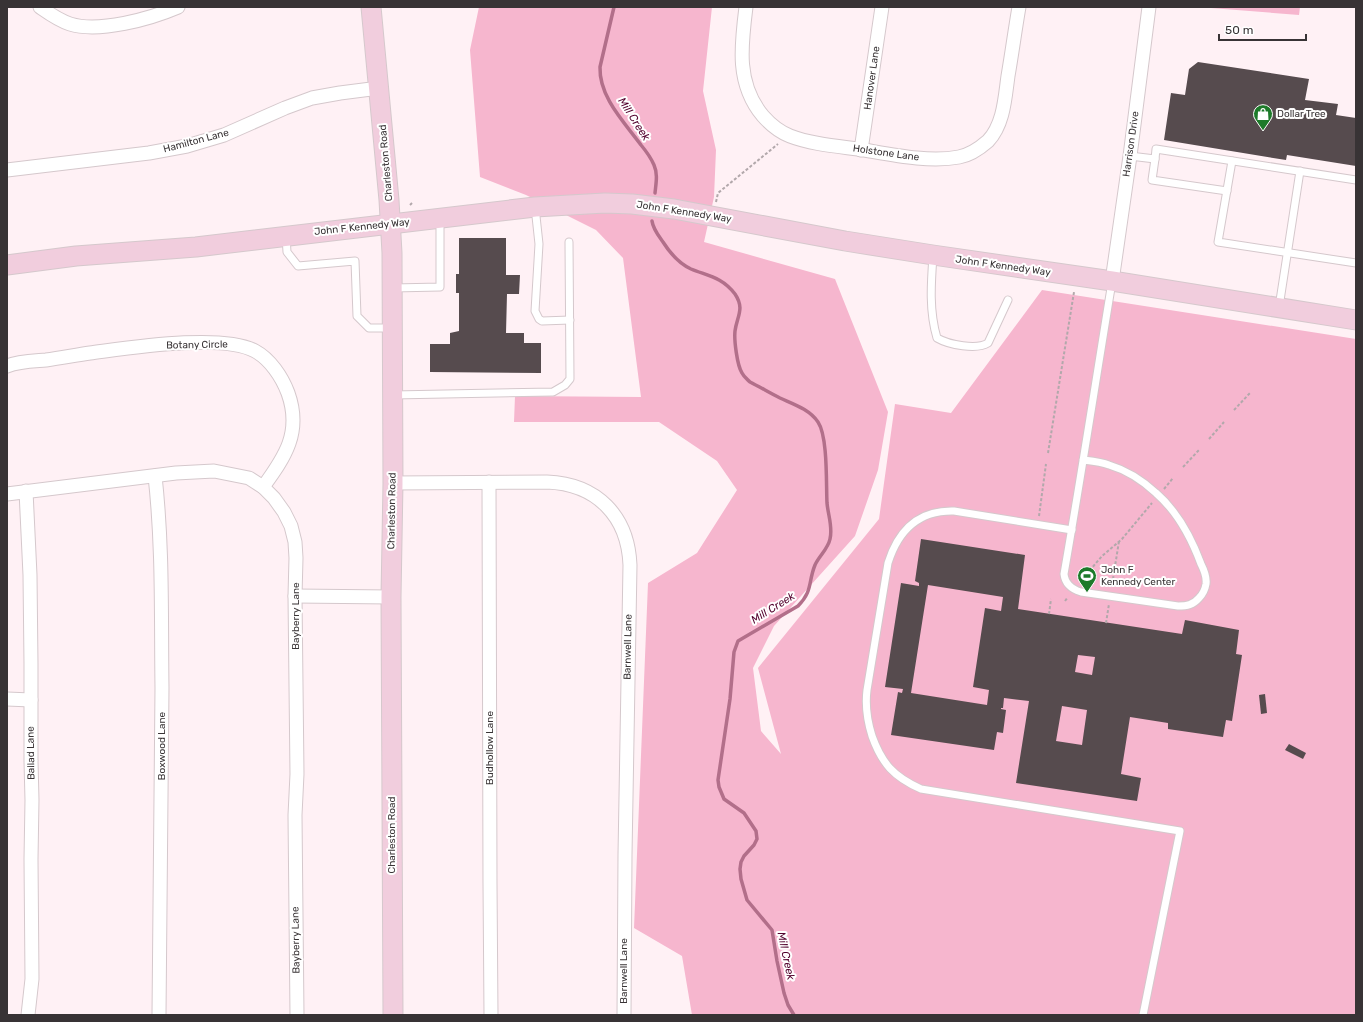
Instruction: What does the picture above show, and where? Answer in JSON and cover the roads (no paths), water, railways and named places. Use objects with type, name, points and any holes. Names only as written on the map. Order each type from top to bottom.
[{"type":"street","points":[[40,7],[57,19],[71,24],[108,26],[147,18],[178,7]]},
{"type":"street","name":"Charleston Road","points":[[371,7],[391,224],[393,395],[391,597],[393,1015]]},
{"type":"street","name":"Holstone Lane","points":[[746,7],[741,60],[744,78],[749,95],[758,110],[770,123],[788,135],[818,143],[889,155],[944,159],[960,157],[976,150],[988,140],[997,128],[1002,114],[1019,7]]},
{"type":"street","name":"Hanover Lane","points":[[861,150],[882,7]]},
{"type":"street","name":"Harrison Drive","points":[[1112,282],[1150,7]]},
{"type":"street","name":"Hamilton Lane","points":[[7,170],[149,153],[187,146],[224,135],[280,110],[312,98],[379,88]]},
{"type":"street","name":"John F Kennedy Way","points":[[7,265],[76,256],[196,246],[535,207],[604,203],[660,207],[838,240],[1356,320]]},
{"type":"street","name":"Botany Circle","points":[[7,366],[104,351],[178,344],[226,343],[242,346],[256,351],[268,361],[278,373],[286,387],[291,401],[293,416],[290,444],[278,467],[263,487]]},
{"type":"street","name":"Bayberry Lane","points":[[7,494],[155,476],[214,471],[249,478],[263,487],[284,512],[291,526],[295,542],[297,715],[295,815],[297,1015]]},
{"type":"street","name":"Boxwood Lane","points":[[155,476],[160,519],[162,584],[162,824],[159,1015]]},
{"type":"street","name":"Budhollow Lane","points":[[490,482],[491,1015]]},
{"type":"street","name":"Barnwell Lane","points":[[393,483],[558,482],[577,487],[596,497],[609,509],[619,523],[628,544],[630,565],[624,1015]]},
{"type":"street","name":"Ballad Lane","points":[[26,491],[30,575],[32,800],[32,979],[28,1015]]},
{"type":"street","points":[[295,596],[391,597]]},
{"type":"street","points":[[7,699],[31,700]]},
{"type":"lane","points":[[1227,191],[1152,180],[1156,149],[1356,180]]},
{"type":"lane","points":[[1130,156],[1155,159]]},
{"type":"lane","points":[[1232,161],[1218,242],[1356,263]]},
{"type":"lane","points":[[1279,308],[1300,171]]},
{"type":"lane","points":[[535,207],[539,244],[535,311],[539,319],[542,321],[570,320]]},
{"type":"lane","points":[[392,288],[440,287],[440,218]]},
{"type":"lane","points":[[286,235],[287,252],[298,266],[355,262],[357,316],[369,328],[392,328]]},
{"type":"lane","points":[[393,395],[553,392],[565,385],[570,378],[569,242]]},
{"type":"lane","points":[[933,255],[930,289],[934,326],[938,338],[944,342],[976,347],[983,346],[988,343],[1008,300]]},
{"type":"lane","points":[[1083,460],[1109,465],[1125,471],[1143,482],[1167,504],[1179,518],[1196,551],[1205,575],[1205,590],[1196,602],[1184,606],[1076,590],[1067,584],[1064,574],[1112,282]]},
{"type":"lane","points":[[1072,530],[954,511],[945,511],[932,514],[920,518],[912,523],[895,544],[888,563],[867,690],[867,718],[876,748],[886,765],[902,779],[921,789],[1180,831],[1142,1015]]},
{"type":"waterway","name":"Mill Creek","points":[[614,7],[600,67],[601,78],[608,99],[614,109],[653,162],[656,175],[655,193]]},
{"type":"waterway","name":"Mill Creek","points":[[652,221],[653,227],[668,250],[678,261],[686,267],[720,280],[735,294],[740,304],[740,312],[735,331],[735,346],[737,359],[744,376],[750,382],[800,407],[814,417],[821,429],[825,449],[827,503],[831,530],[829,543],[815,565],[808,591],[803,601],[798,606],[738,641],[734,652],[730,699],[718,780],[724,799],[744,813],[756,831],[757,839],[741,862],[741,879],[747,900],[772,930],[784,993],[788,1005],[794,1015]]},
{"type":"place","name":"Dollar Tree","points":[[1263,131]]},
{"type":"place","name":"John F Kennedy Center","points":[[1087,593]]}]
